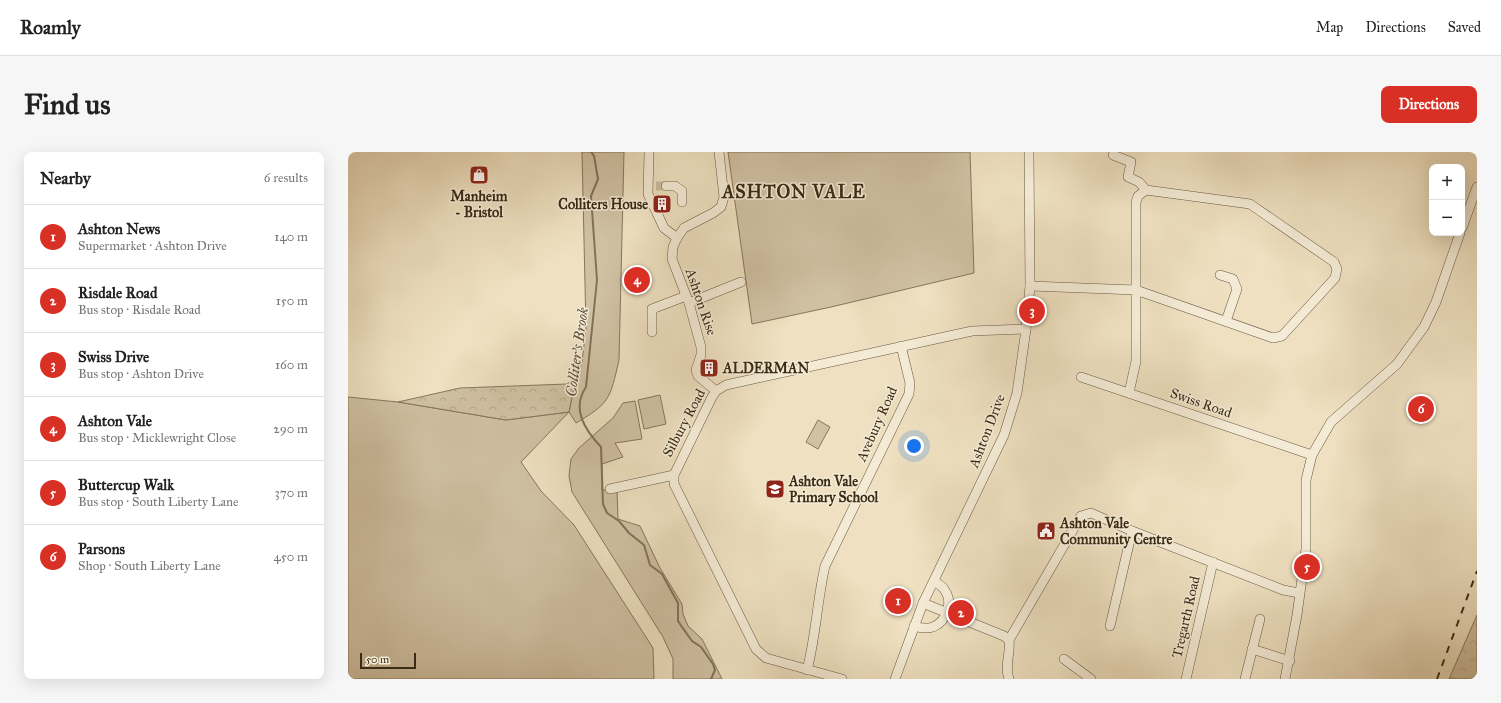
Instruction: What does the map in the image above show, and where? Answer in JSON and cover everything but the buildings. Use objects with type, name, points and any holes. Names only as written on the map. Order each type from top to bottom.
[{"type":"street","points":[[648,152],[652,186],[648,194],[664,228],[676,238],[684,228],[714,213],[721,207],[724,197],[718,152]]},
{"type":"street","name":"Ashton Drive","points":[[895,679],[923,602],[1004,434],[1017,393],[1026,330],[1030,286],[1029,152]]},
{"type":"street","points":[[1030,286],[1136,290],[1273,338],[1282,336],[1335,278],[1337,269],[1334,262],[1250,204],[1146,190],[1139,182],[1128,176],[1132,162],[1113,156]]},
{"type":"street","points":[[666,186],[675,186],[682,191],[682,202]]},
{"type":"street","points":[[1465,220],[1477,186]]},
{"type":"street","points":[[1129,393],[1136,361],[1136,202],[1138,196],[1146,190]]},
{"type":"street","points":[[1285,679],[1290,661],[1306,549],[1306,480],[1312,455],[1331,422],[1397,364],[1424,326],[1436,302],[1459,236]]},
{"type":"street","name":"Ashton Rise","points":[[676,238],[673,247],[672,259],[687,300],[701,347],[701,355],[696,370],[698,376],[716,392]]},
{"type":"street","points":[[1220,275],[1233,280],[1237,289],[1226,321]]},
{"type":"street","points":[[652,332],[652,309],[687,300],[741,282]]},
{"type":"street","name":"Silbury Road","points":[[842,679],[766,658],[756,649],[674,484],[674,475],[716,392],[726,385],[972,331],[1026,330]]},
{"type":"street","name":"Avebury Road","points":[[807,670],[814,641],[825,566],[909,394],[910,383],[901,346]]},
{"type":"street","name":"Swiss Road","points":[[1081,377],[1312,455]]},
{"type":"street","points":[[610,488],[674,475]]},
{"type":"street","points":[[1009,679],[1006,666],[1010,648],[1009,640],[1081,516],[1091,513],[1132,531],[1283,590],[1299,593]]},
{"type":"street","points":[[1110,626],[1132,531]]},
{"type":"street","name":"Tregarth Road","points":[[1186,679],[1213,562]]},
{"type":"street","points":[[914,626],[925,628],[933,627],[942,621],[947,612],[948,597],[944,589],[934,581]]},
{"type":"street","points":[[923,602],[1004,636],[1009,640]]},
{"type":"street","points":[[1245,679],[1260,619]]},
{"type":"street","points":[[1252,649],[1290,661]]},
{"type":"street","points":[[1064,659],[1091,679]]},
{"type":"green space","points":[[582,152],[624,152],[619,360],[610,392],[602,405],[576,423],[569,412],[576,377],[582,362],[586,328]]},
{"type":"green space","points":[[728,152],[970,152],[974,273],[752,324]]},
{"type":"green space","points":[[576,377],[569,412],[506,420],[398,402],[460,388],[567,384]]},
{"type":"green space","points":[[660,395],[666,424],[644,429],[638,400]]},
{"type":"green space","points":[[348,397],[398,402],[506,420],[569,412],[521,462],[541,491],[574,525],[653,648],[654,679],[348,679]]},
{"type":"green space","points":[[635,401],[642,439],[615,443],[623,457],[602,464],[602,490],[617,490],[618,519],[640,526],[660,568],[682,604],[683,614],[688,626],[702,639],[722,679],[673,679],[673,659],[663,637],[572,492],[569,476],[571,459],[579,448],[613,418],[623,403]]},
{"type":"green space","points":[[818,420],[830,427],[818,449],[806,442]]},
{"type":"green space","points":[[1477,615],[1477,679],[1449,679]]},
{"type":"waterway","name":"Colliter's Brook","points":[[591,152],[594,156],[598,179],[591,196],[597,280],[586,387],[582,395],[580,411],[585,426],[601,447],[603,504],[607,513],[619,521],[629,533],[644,545],[650,565],[662,574],[678,603],[678,621],[692,641],[701,647],[713,664],[715,670],[711,679]]},
{"type":"tunnel","points":[[656,186],[666,186]]},
{"type":"railway","points":[[1437,679],[1477,571]]},
{"type":"place","name":"Manheim - Bristol","points":[[479,175]]},
{"type":"place","name":"Colliters House","points":[[662,204]]},
{"type":"place","name":"Ashton Vale","points":[[637,280]]},
{"type":"place","name":"Swiss Drive","points":[[1032,311]]},
{"type":"place","name":"ALDERMAN","points":[[709,368]]},
{"type":"place","name":"Parsons","points":[[1421,409]]},
{"type":"place","name":"Ashton Vale Primary School","points":[[775,489]]},
{"type":"place","name":"Ashton Vale Community Centre","points":[[1046,531]]},
{"type":"place","name":"Buttercup Walk","points":[[1307,567]]},
{"type":"place","name":"Ashton News","points":[[898,601]]},
{"type":"place","name":"Risdale Road","points":[[961,613]]},
{"type":"district","name":"ASHTON VALE","points":[[794,192]]}]
